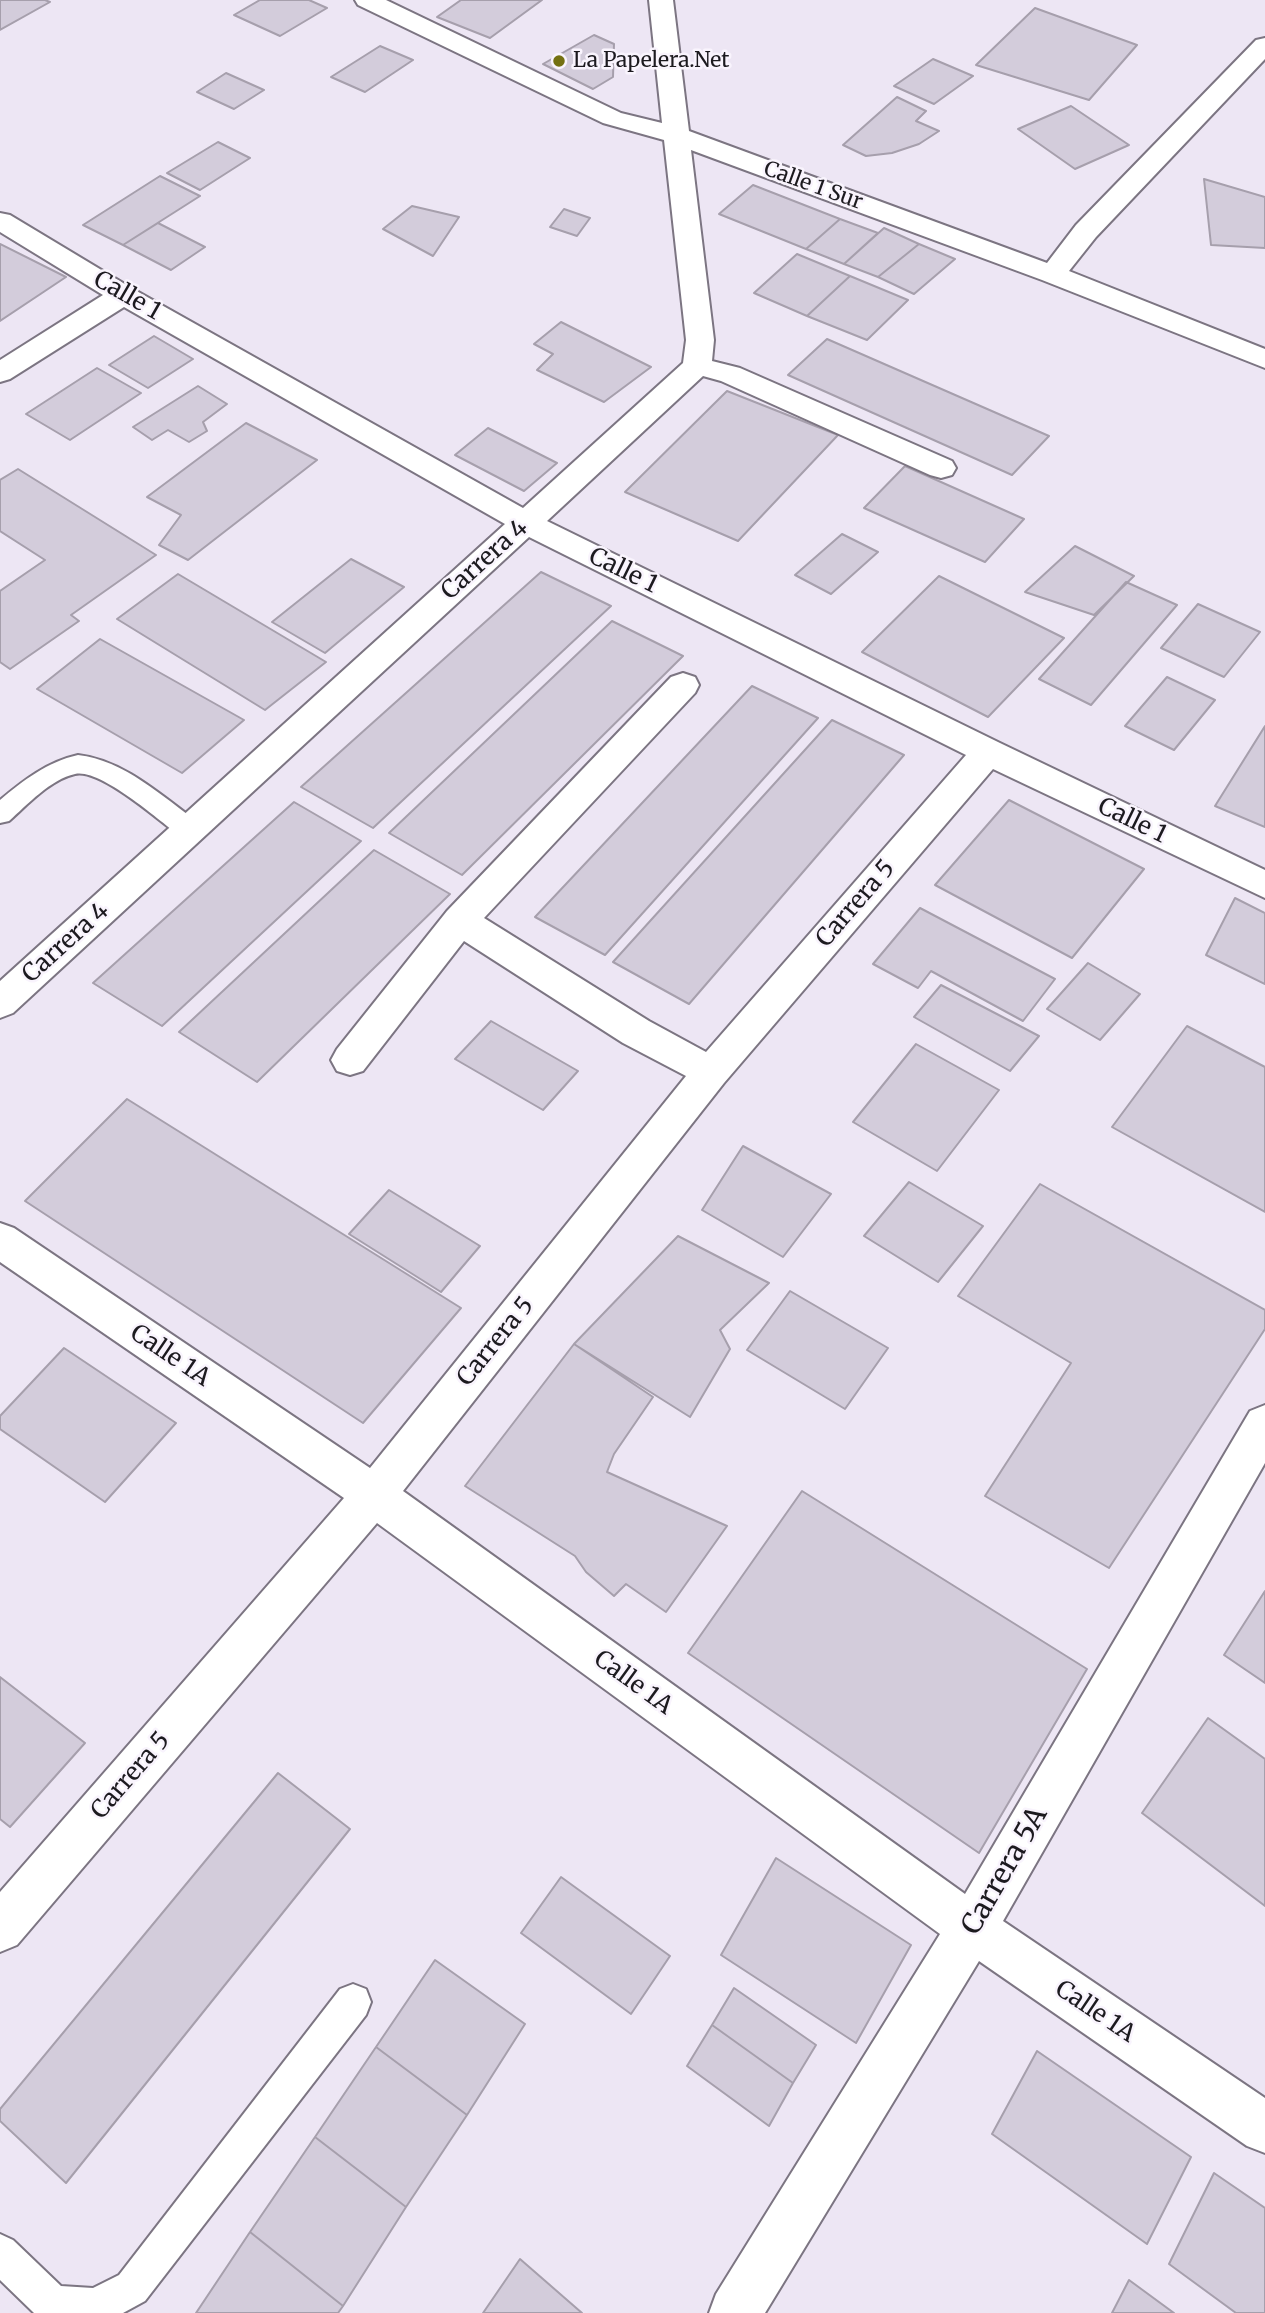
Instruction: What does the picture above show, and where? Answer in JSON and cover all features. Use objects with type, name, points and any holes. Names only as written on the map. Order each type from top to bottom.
[{"type":"street","name":"Calle 1 Sur","points":[[367,0],[612,118],[676,135],[1052,274],[1265,359]]},
{"type":"street","points":[[661,0],[700,340],[697,366],[730,374],[941,468]]},
{"type":"street","points":[[1052,274],[1086,231],[1242,82],[1265,45]]},
{"type":"street","name":"Calle 1","points":[[0,221],[123,295],[526,523],[988,752],[1265,885]]},
{"type":"street","points":[[0,373],[123,295]]},
{"type":"street","name":"Carrera 4","points":[[0,1003],[697,366]]},
{"type":"street","points":[[350,1060],[460,921],[683,685]]},
{"type":"street","name":"Carrera 5","points":[[0,1928],[374,1495],[711,1072],[988,752]]},
{"type":"street","points":[[460,921],[636,1032],[711,1072]]},
{"type":"street","name":"Calle 1A","points":[[0,1240],[374,1495],[972,1928],[1265,2128]]},
{"type":"street","name":"Carrera 5A","points":[[735,2313],[972,1928],[1265,1424]]},
{"type":"lane","points":[[0,814],[47,778],[78,764],[100,768],[190,830]]},
{"type":"lane","points":[[0,2253],[53,2305],[95,2307],[132,2288],[353,2002]]},
{"type":"building","points":[[0,0],[45,0],[50,2],[0,30]]},
{"type":"building","points":[[260,0],[309,0],[327,8],[280,36],[234,15]]},
{"type":"building","points":[[461,0],[542,0],[490,38],[437,17]]},
{"type":"building","points":[[1035,8],[1137,45],[1089,100],[976,65]]},
{"type":"building","points":[[594,35],[614,44],[613,77],[593,89],[543,64]]},
{"type":"building","points":[[380,46],[413,60],[365,92],[331,77]]},
{"type":"building","points":[[933,59],[973,76],[934,104],[894,86]]},
{"type":"building","points":[[226,73],[264,90],[234,109],[197,92]]},
{"type":"building","points":[[897,97],[926,111],[916,121],[939,131],[919,144],[892,153],[866,156],[843,145]]},
{"type":"building","points":[[1071,106],[1129,145],[1075,169],[1018,129]]},
{"type":"building","points":[[218,142],[250,158],[200,190],[167,173]]},
{"type":"building","points":[[160,176],[200,196],[123,245],[83,225]]},
{"type":"building","points":[[1204,179],[1265,197],[1265,248],[1211,245]]},
{"type":"building","points":[[753,185],[840,219],[806,249],[719,214]]},
{"type":"building","points":[[412,206],[459,217],[433,256],[383,229]]},
{"type":"building","points":[[564,209],[590,218],[577,236],[550,227]]},
{"type":"building","points":[[840,219],[878,233],[844,264],[806,249]]},
{"type":"building","points":[[158,223],[205,247],[171,270],[123,245]]},
{"type":"building","points":[[884,228],[919,244],[878,277],[844,264]]},
{"type":"building","points":[[0,244],[66,277],[0,321]]},
{"type":"building","points":[[919,244],[955,259],[914,294],[878,277]]},
{"type":"building","points":[[797,254],[850,276],[807,316],[754,293]]},
{"type":"building","points":[[850,276],[908,300],[867,340],[807,316]]},
{"type":"building","points":[[561,322],[651,367],[604,402],[537,370],[553,354],[534,344]]},
{"type":"building","points":[[154,336],[193,359],[148,388],[109,365]]},
{"type":"building","points":[[827,339],[1049,436],[1012,475],[788,375]]},
{"type":"building","points":[[97,368],[141,393],[70,440],[26,414]]},
{"type":"building","points":[[198,386],[227,404],[203,422],[207,431],[189,442],[168,430],[152,440],[133,427]]},
{"type":"building","points":[[727,391],[838,435],[738,541],[625,492]]},
{"type":"building","points":[[246,423],[317,460],[188,560],[159,545],[181,515],[147,497]]},
{"type":"building","points":[[488,428],[557,463],[524,491],[455,455]]},
{"type":"building","points":[[905,466],[1024,519],[985,562],[864,508]]},
{"type":"building","points":[[18,469],[156,555],[71,615],[79,621],[10,669],[0,662],[0,591],[45,560],[0,531],[0,480]]},
{"type":"building","points":[[842,534],[878,552],[831,594],[795,575]]},
{"type":"building","points":[[1075,546],[1134,576],[1094,615],[1025,592]]},
{"type":"building","points":[[351,559],[404,587],[325,653],[272,622]]},
{"type":"building","points":[[541,572],[611,606],[373,828],[301,787]]},
{"type":"building","points":[[178,574],[326,662],[265,710],[117,619]]},
{"type":"building","points":[[939,576],[1064,638],[988,717],[862,652]]},
{"type":"building","points":[[1126,582],[1177,605],[1091,705],[1039,679]]},
{"type":"building","points":[[1198,604],[1260,632],[1224,677],[1161,648]]},
{"type":"building","points":[[612,621],[683,656],[462,875],[389,833]]},
{"type":"building","points":[[100,639],[244,720],[182,773],[37,689]]},
{"type":"building","points":[[1167,677],[1215,700],[1174,750],[1125,726]]},
{"type":"building","points":[[752,686],[818,718],[605,955],[535,917]]},
{"type":"building","points":[[832,720],[904,755],[689,1004],[613,962]]},
{"type":"building","points":[[1265,726],[1265,827],[1215,806]]},
{"type":"building","points":[[1009,800],[1144,869],[1072,958],[935,885]]},
{"type":"building","points":[[294,802],[361,841],[162,1026],[93,983]]},
{"type":"building","points":[[374,850],[450,894],[257,1082],[179,1032]]},
{"type":"building","points":[[1235,898],[1265,913],[1265,984],[1206,955]]},
{"type":"building","points":[[920,908],[1055,979],[1023,1021],[931,971],[918,988],[873,964]]},
{"type":"building","points":[[1088,963],[1140,994],[1100,1040],[1047,1009]]},
{"type":"building","points":[[941,985],[1039,1036],[1010,1071],[914,1017]]},
{"type":"building","points":[[491,1021],[578,1071],[543,1110],[455,1059]]},
{"type":"building","points":[[1187,1026],[1265,1067],[1265,1212],[1112,1127]]},
{"type":"building","points":[[916,1044],[999,1090],[937,1171],[853,1122]]},
{"type":"building","points":[[127,1099],[461,1308],[363,1423],[25,1201]]},
{"type":"building","points":[[743,1146],[831,1194],[783,1257],[702,1210]]},
{"type":"building","points":[[909,1182],[983,1226],[938,1282],[864,1236]]},
{"type":"building","points":[[1040,1184],[1265,1310],[1265,1329],[1109,1568],[985,1496],[1071,1363],[958,1296]]},
{"type":"building","points":[[389,1190],[480,1246],[441,1292],[349,1234]]},
{"type":"building","points":[[678,1236],[769,1283],[720,1330],[730,1349],[690,1417],[574,1344]]},
{"type":"building","points":[[790,1291],[888,1348],[845,1409],[747,1350]]},
{"type":"building","points":[[574,1344],[653,1397],[614,1454],[607,1472],[727,1526],[666,1612],[626,1584],[614,1596],[586,1572],[575,1556],[465,1486]]},
{"type":"building","points":[[64,1348],[176,1423],[105,1502],[0,1429],[0,1416]]},
{"type":"building","points":[[802,1491],[1087,1669],[979,1853],[688,1653]]},
{"type":"building","points":[[1265,1591],[1265,1683],[1224,1655]]},
{"type":"building","points":[[0,1677],[85,1743],[10,1827],[0,1819]]},
{"type":"building","points":[[1208,1718],[1265,1759],[1265,1906],[1142,1813]]},
{"type":"building","points":[[278,1773],[350,1829],[66,2183],[0,2121],[0,2109]]},
{"type":"building","points":[[776,1858],[911,1945],[856,2043],[721,1955]]},
{"type":"building","points":[[561,1877],[670,1956],[631,2014],[521,1933]]},
{"type":"building","points":[[435,1960],[525,2024],[467,2115],[376,2047]]},
{"type":"building","points":[[734,1988],[816,2045],[793,2083],[712,2025]]},
{"type":"building","points":[[712,2025],[793,2083],[769,2126],[687,2066]]},
{"type":"building","points":[[376,2047],[467,2115],[406,2207],[315,2137]]},
{"type":"building","points":[[1037,2051],[1191,2157],[1147,2244],[992,2134]]},
{"type":"building","points":[[315,2137],[406,2207],[343,2306],[250,2232]]},
{"type":"building","points":[[1214,2173],[1265,2208],[1265,2313],[1236,2313],[1169,2264]]},
{"type":"building","points":[[250,2232],[343,2306],[338,2313],[196,2313]]},
{"type":"building","points":[[520,2259],[582,2313],[483,2313]]},
{"type":"building","points":[[1129,2280],[1174,2313],[1112,2313]]},
{"type":"place","name":"La Papelera.Net","points":[[559,61]]}]
